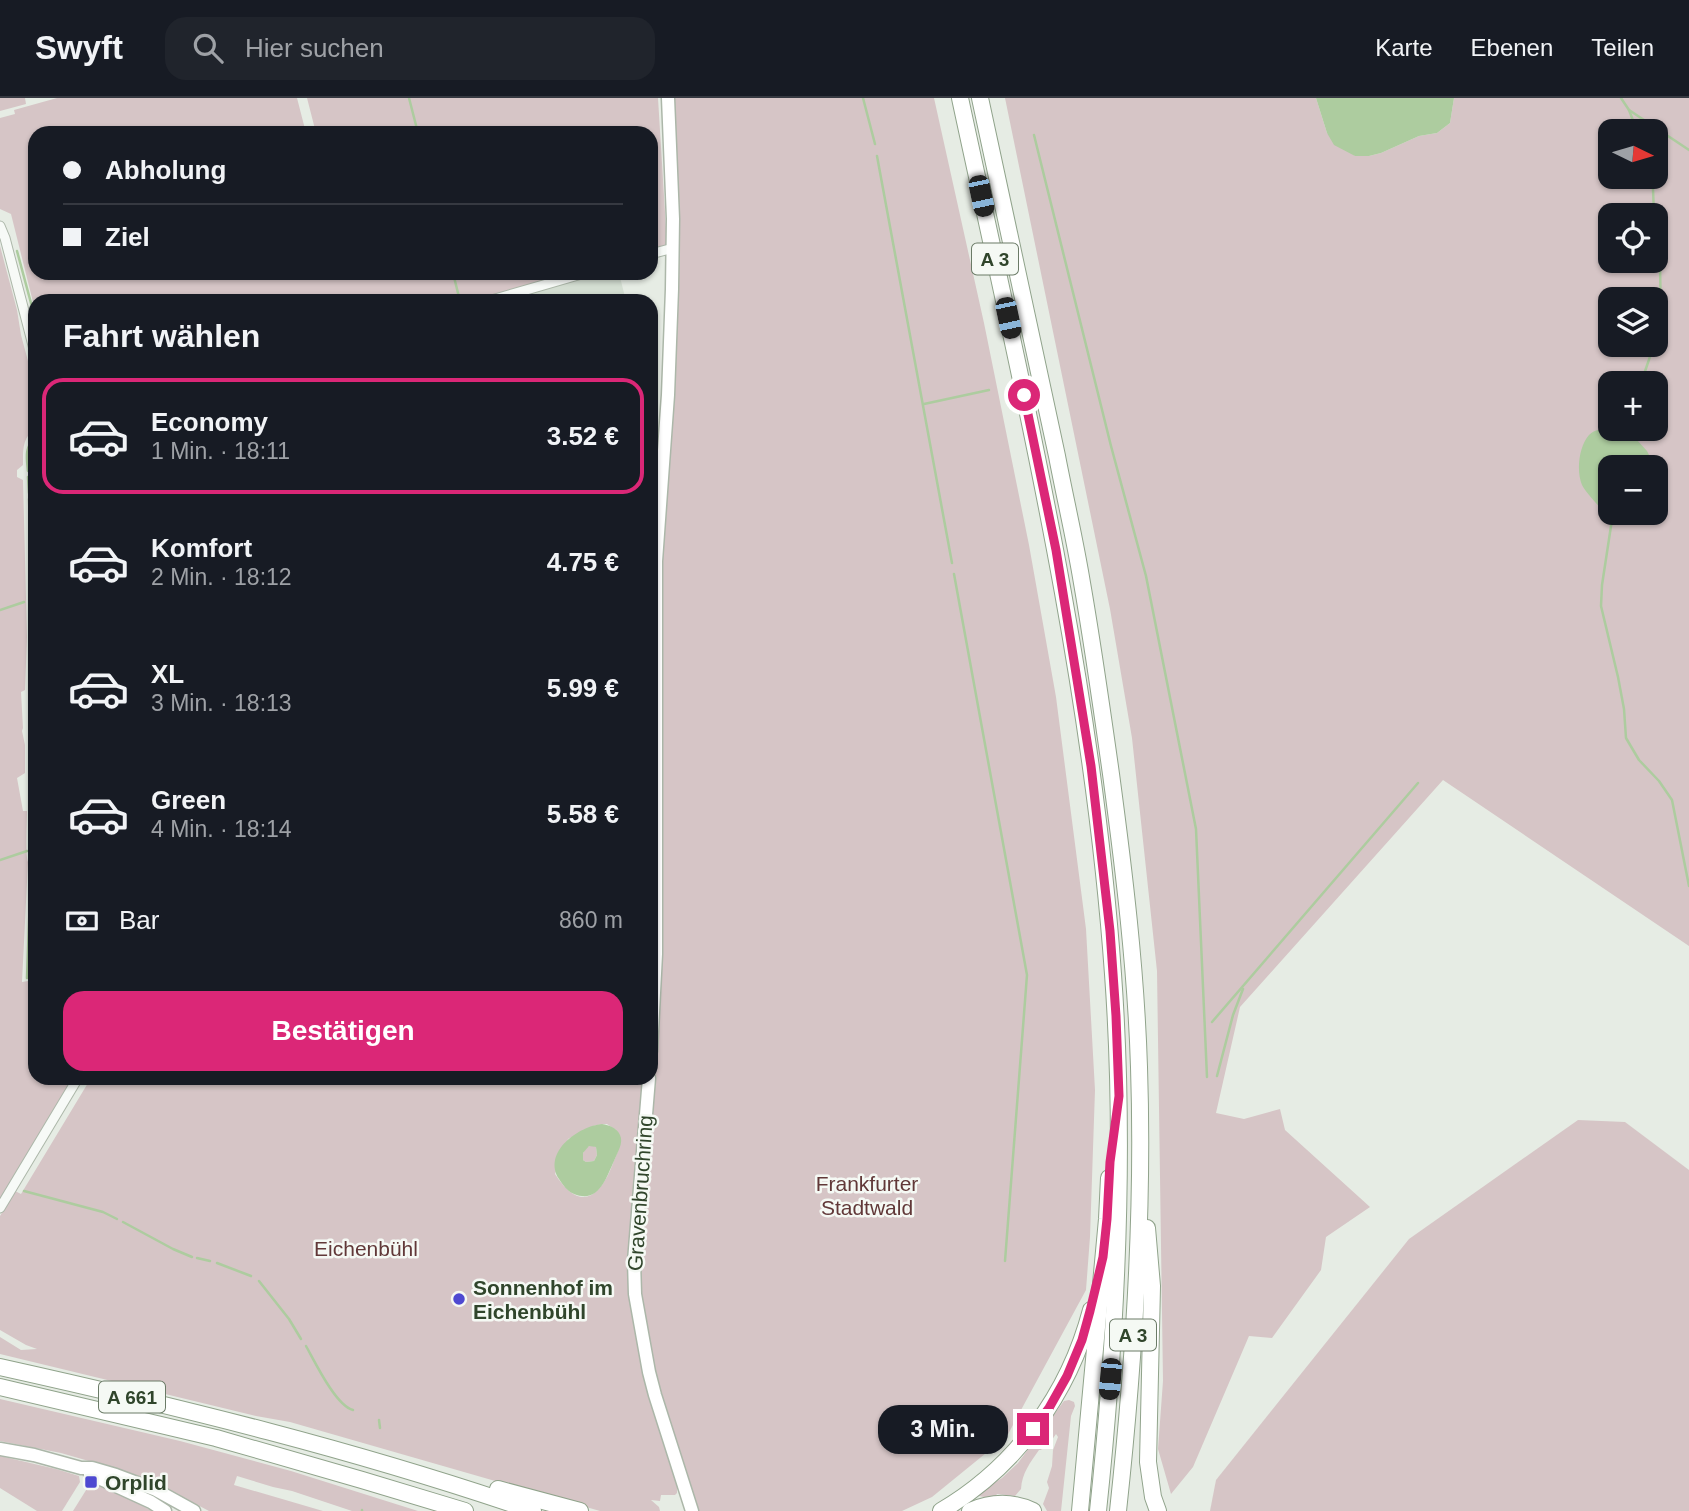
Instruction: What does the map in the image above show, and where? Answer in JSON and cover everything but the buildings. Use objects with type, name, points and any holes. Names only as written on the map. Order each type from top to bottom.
[{"type":"highway","name":"A 3","points":[[960,98],[1056,550],[1091,766],[1107,896],[1119,1096],[1119,1232],[1098,1511]]},
{"type":"highway","name":"A 3","points":[[980,98],[1081,579],[1120,838],[1130,938],[1139,1064],[1141,1159],[1136,1293],[1118,1511]]},
{"type":"highway","points":[[1080,1511],[1110,1162],[1119,1096]]},
{"type":"highway","points":[[1141,1159],[1152,1286],[1148,1462],[1158,1511]]},
{"type":"highway","points":[[941,1511],[999,1468],[1049,1408],[1067,1376],[1082,1340],[1103,1257]]},
{"type":"highway","name":"A 661","points":[[0,1367],[262,1430],[427,1476],[533,1511]]},
{"type":"highway","name":"A 661","points":[[0,1387],[216,1438],[465,1511]]},
{"type":"highway","points":[[427,1476],[486,1486],[580,1511]]},
{"type":"highway","points":[[970,1511],[999,1503],[1022,1506],[1032,1511]]},
{"type":"street","points":[[658,533],[670,362],[673,248],[668,98]]},
{"type":"street","points":[[0,226],[28,326]]},
{"type":"street","points":[[658,252],[673,248]]},
{"type":"street","points":[[512,294],[561,280]]},
{"type":"street","points":[[0,1208],[74,1085]]},
{"type":"street","name":"Gravenbruchring","points":[[648,1085],[634,1251],[634,1281],[639,1320],[655,1395],[692,1511]]},
{"type":"street","points":[[0,1449],[81,1468],[92,1468],[156,1490],[194,1511]]},
{"type":"street","points":[[81,1468],[165,1511]]},
{"type":"shaded area","points":[[1316,98],[1454,98],[1450,123],[1437,133],[1419,136],[1381,153],[1355,156],[1334,145],[1327,133]]},
{"type":"shaded area","points":[[575,280],[621,280],[624,294],[526,294]]},
{"type":"shaded area","points":[[1596,430],[1598,441],[1638,441],[1649,455],[1598,455],[1598,505],[1582,485],[1579,466],[1583,445]]},
{"type":"shaded area","points":[[602,1124],[612,1127],[621,1138],[620,1148],[600,1188],[583,1196],[567,1190],[555,1169],[555,1159],[559,1150],[574,1135]],"holes":[[[589,1146],[596,1147],[597,1155],[594,1161],[583,1160],[583,1153]]]},
{"type":"green space","points":[[0,98],[25,98],[26,104],[0,111]]},
{"type":"green space","points":[[57,98],[297,98],[304,126],[28,126],[28,280],[550,280],[502,294],[31,294],[11,214],[0,209],[0,118],[15,114],[14,110]]},
{"type":"green space","points":[[307,98],[658,98],[667,245],[658,247],[658,126],[314,126]]},
{"type":"green space","name":"Frankfurter Stadtwald","points":[[672,98],[934,98],[984,323],[1029,545],[1056,697],[1086,929],[1095,1090],[1086,1290],[1007,1436],[932,1497],[902,1511],[696,1511],[659,1396],[643,1322],[637,1266],[651,1085],[658,1085],[662,527]]},
{"type":"green space","points":[[1005,98],[1316,98],[1327,133],[1355,156],[1369,156],[1419,136],[1437,133],[1450,123],[1454,98],[1689,98],[1689,946],[1443,780],[1240,1007],[1216,1113],[1244,1119],[1280,1109],[1285,1130],[1370,1207],[1326,1237],[1321,1270],[1272,1338],[1249,1336],[1193,1467],[1171,1494],[1158,1449],[1163,1381],[1157,971],[1132,738],[1110,609]]},
{"type":"green space","points":[[0,246],[28,361],[28,436],[23,450],[23,465],[17,470],[17,477],[23,480],[27,637],[25,690],[21,692],[25,773],[17,778],[23,811],[27,811],[28,862],[22,982],[28,981],[28,1085],[71,1085],[0,1203]]},
{"type":"green space","name":"Eichenbühl","points":[[87,1085],[644,1085],[630,1251],[677,1476],[677,1493],[661,1495],[660,1501],[651,1500],[660,1511],[600,1511],[290,1422],[0,1354],[0,1337],[21,1350],[37,1349],[0,1330],[0,1216],[15,1191],[21,1194]],"holes":[[[602,1124],[616,1130],[619,1145],[616,1156],[600,1187],[587,1197],[572,1193],[555,1174],[568,1139]]]},
{"type":"green space","points":[[1578,1120],[1625,1122],[1689,1170],[1689,1511],[1210,1511],[1216,1480],[1409,1239]]},
{"type":"green space","points":[[591,1145],[596,1147],[597,1155],[594,1161],[586,1162],[583,1160],[583,1153]]},
{"type":"green space","points":[[0,1399],[180,1441],[291,1471],[418,1511],[352,1511],[237,1476],[234,1485],[323,1511],[209,1511],[169,1490],[113,1468],[61,1453],[0,1441]]},
{"type":"green space","points":[[1064,1401],[1074,1402],[1075,1406],[1071,1416],[1061,1511],[1047,1511],[1043,1504],[1049,1488],[1047,1482],[1058,1437],[1056,1434],[1033,1459],[1025,1473],[1021,1489],[1015,1496],[979,1496],[979,1493],[1002,1478],[1018,1463]]},
{"type":"green space","points":[[0,1456],[79,1476],[80,1482],[62,1511],[37,1511],[0,1488]]},
{"type":"green space","points":[[97,1484],[152,1511],[73,1511],[88,1487]]},
{"type":"waterway","points":[[409,98],[416,126]]},
{"type":"waterway","points":[[863,98],[875,144]]},
{"type":"waterway","points":[[1621,98],[1632,119]]},
{"type":"waterway","points":[[1629,110],[1689,150]]},
{"type":"waterway","points":[[1034,135],[1146,576],[1196,829],[1207,1077]]},
{"type":"waterway","points":[[877,156],[952,563]]},
{"type":"waterway","points":[[1653,189],[1654,203]]},
{"type":"waterway","points":[[17,251],[29,294]]},
{"type":"waterway","points":[[1660,273],[1660,287]]},
{"type":"waterway","points":[[455,280],[458,294]]},
{"type":"waterway","points":[[1645,371],[1650,357]]},
{"type":"waterway","points":[[924,404],[989,390]]},
{"type":"waterway","points":[[28,449],[28,471]]},
{"type":"waterway","points":[[1611,525],[1601,606],[1618,677],[1626,738],[1639,760],[1672,800],[1689,886]]},
{"type":"waterway","points":[[954,574],[1027,975],[1005,1261]]},
{"type":"waterway","points":[[0,610],[24,602]]},
{"type":"waterway","points":[[1212,1022],[1418,783]]},
{"type":"waterway","points":[[0,860],[27,851]]},
{"type":"waterway","points":[[27,978],[28,950]]},
{"type":"waterway","points":[[1217,1076],[1233,1015],[1243,989]]},
{"type":"waterway","points":[[24,1191],[103,1212],[117,1219]]},
{"type":"waterway","points":[[123,1222],[192,1257]]},
{"type":"waterway","points":[[197,1258],[210,1261]]},
{"type":"waterway","points":[[217,1263],[251,1276]]},
{"type":"waterway","points":[[259,1281],[301,1339]]},
{"type":"waterway","points":[[306,1346],[333,1392],[346,1407],[353,1410]]},
{"type":"waterway","points":[[379,1420],[380,1428]]},
{"type":"place","name":"Sonnenhof im Eichenbühl","points":[[459,1299]]},
{"type":"place","name":"Orplid","points":[[91,1482]]},
{"type":"route","points":[[1024,395],[1056,550],[1091,766],[1110,931],[1119,1096],[1110,1162],[1103,1257],[1090,1311],[1082,1340],[1067,1376],[1049,1408],[1033,1429]]}]
